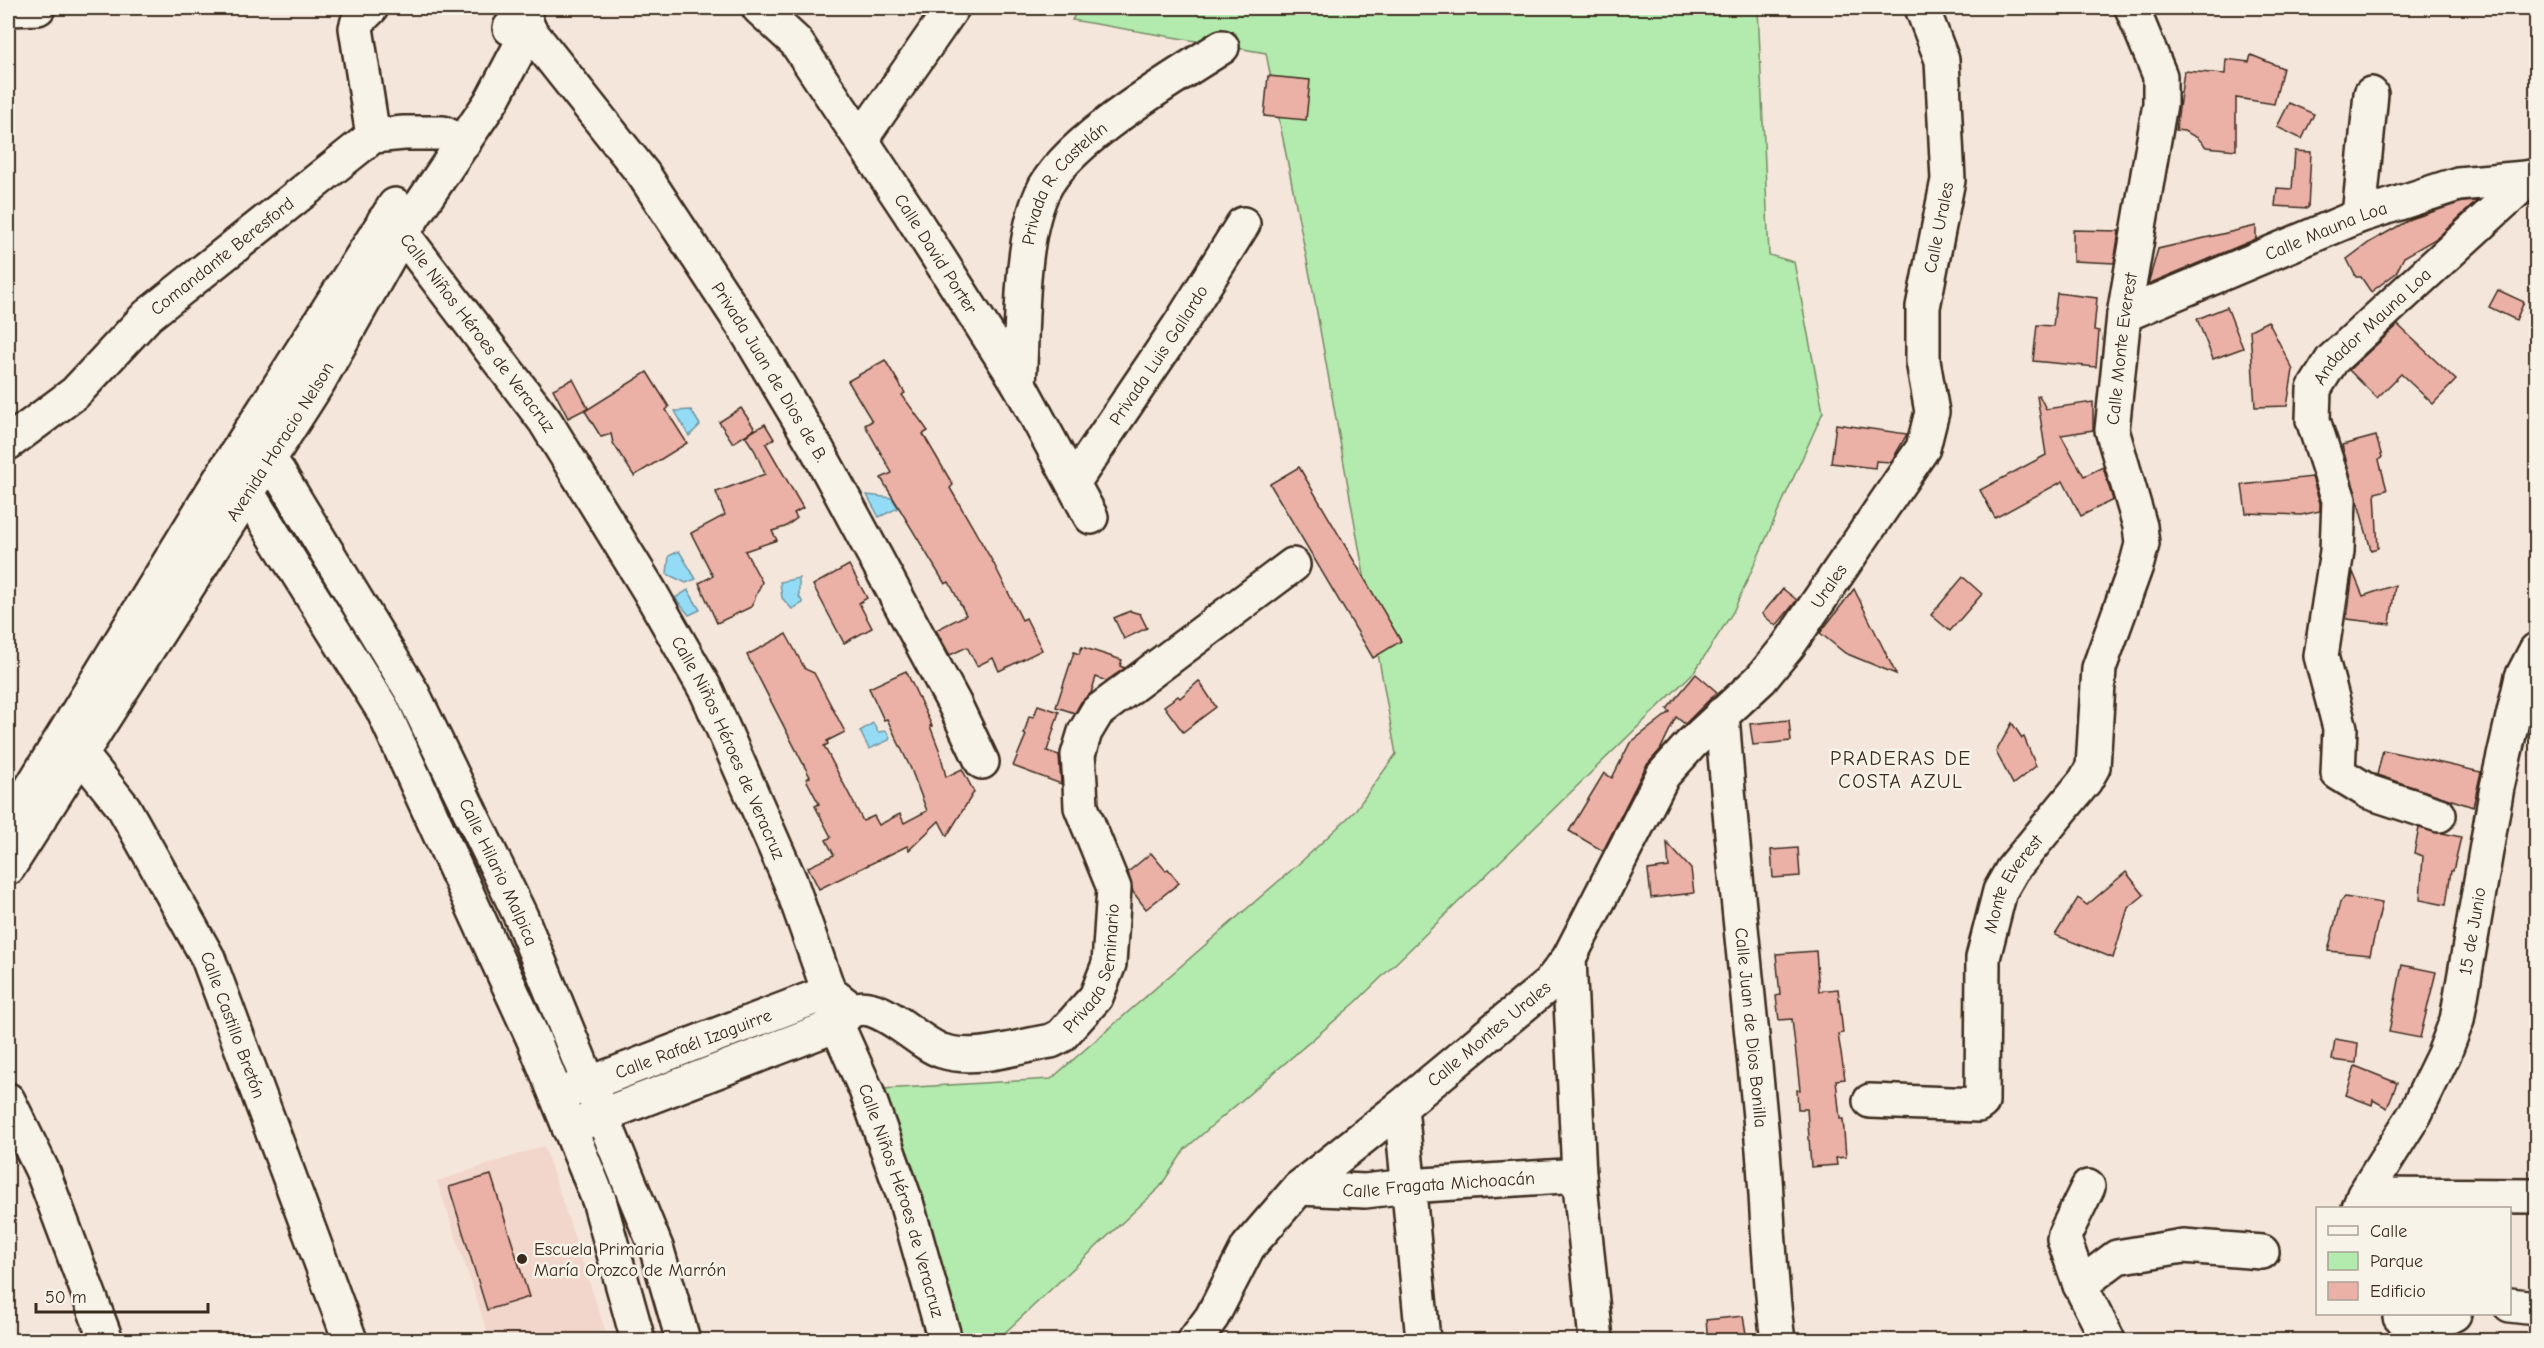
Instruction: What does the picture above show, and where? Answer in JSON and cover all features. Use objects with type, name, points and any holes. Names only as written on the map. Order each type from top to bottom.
[{"type":"street","points":[[8,9],[38,8]]},
{"type":"street","points":[[371,8],[358,21],[356,28],[373,136],[404,133],[454,138]]},
{"type":"street","name":"Calle David Porter","points":[[759,8],[796,42],[861,139],[1019,384],[1091,517]]},
{"type":"street","points":[[861,139],[952,8]]},
{"type":"street","name":"Calle Urales","points":[[1922,8],[1942,60],[1948,180],[1923,307],[1923,361],[1932,412],[1923,448]]},
{"type":"street","name":"Calle Monte Everest","points":[[2096,688],[2099,668],[2142,544],[2140,526],[2112,430],[2124,315],[2160,104],[2160,76],[2132,8]]},
{"type":"street","name":"Avenida Horacio Nelson","points":[[8,868],[39,797],[237,480],[249,434],[454,138],[492,100],[517,18]]},
{"type":"street","name":"Privada Juan de Dios de B.","points":[[517,18],[644,175],[744,327],[817,449],[949,693],[982,762]]},
{"type":"street","name":"Privada R. Castelán","points":[[1019,384],[1029,238],[1042,193],[1053,175],[1108,123],[1222,47]]},
{"type":"street","points":[[2359,216],[2371,94]]},
{"type":"street","name":"Comandante Beresford","points":[[8,443],[75,393],[147,316],[373,136]]},
{"type":"street","name":"Calle Mauna Loa","points":[[2124,315],[2359,216],[2458,183],[2534,177]]},
{"type":"street","name":"Andador Mauna Loa","points":[[2439,814],[2369,792],[2338,773],[2340,728],[2321,656],[2337,551],[2339,500],[2313,420],[2314,389],[2332,360],[2534,177]]},
{"type":"street","name":"Privada Luis Gallardo","points":[[1073,483],[1179,326],[1243,224]]},
{"type":"street","name":"Avenida Horacio Nelson","points":[[237,480],[269,459],[319,381],[393,227]]},
{"type":"street","name":"Calle Niños Héroes de Veracruz","points":[[393,227],[545,421],[655,600],[707,692],[790,881],[839,1009],[906,1202],[945,1341]]},
{"type":"street","name":"Calle Hilario Malpica","points":[[249,434],[269,459],[412,692],[521,917],[657,1250],[683,1341]]},
{"type":"street","name":"Urales","points":[[1722,714],[1761,679],[1788,646],[1923,448]]},
{"type":"street","name":"Calle Hilario Malpica","points":[[237,480],[383,710],[533,1038],[557,1096],[599,1200],[638,1341]]},
{"type":"street","name":"Privada Seminario","points":[[839,1009],[869,1008],[883,1014],[919,1039],[943,1052],[978,1054],[1052,1041],[1060,1036],[1096,997],[1109,964],[1114,888],[1081,807],[1078,755],[1085,732],[1097,712],[1293,565]]},
{"type":"street","name":"15 de Junio","points":[[2362,1202],[2415,1114],[2444,1054],[2457,1020],[2498,787],[2522,677],[2536,650]]},
{"type":"street","name":"Monte Everest","points":[[1870,1101],[1978,1105],[1982,1102],[1983,958],[2000,891],[2012,870],[2085,781],[2093,767],[2096,688]]},
{"type":"street","name":"Calle Montes Urales","points":[[1211,1333],[1248,1247],[1299,1188],[1549,984],[1569,958],[1663,776],[1722,714]]},
{"type":"street","name":"Calle Juan de Dios Bonilla","points":[[1722,714],[1730,835],[1763,1151],[1770,1284],[1778,1341]]},
{"type":"street","name":"Calle Castillo Bretón","points":[[70,746],[124,808],[208,958],[350,1341]]},
{"type":"street","name":"Avenida Horacio Nelson","points":[[8,826],[39,797]]},
{"type":"street","points":[[1569,958],[1579,1175],[1596,1341]]},
{"type":"street","name":"Calle Rafaél Izaguirre","points":[[557,1096],[588,1082],[839,1009]]},
{"type":"street","name":"Calle Rafaél Izaguirre","points":[[569,1128],[603,1115],[839,1009]]},
{"type":"street","points":[[8,1100],[42,1170],[106,1341]]},
{"type":"street","points":[[1401,1107],[1423,1341]]},
{"type":"street","name":"Calle Fragata Michoacán","points":[[1299,1188],[1365,1191],[1407,1186],[1579,1175]]},
{"type":"street","points":[[2088,1187],[2064,1239],[2080,1285],[2109,1341]]},
{"type":"street","points":[[2362,1202],[2536,1196]]},
{"type":"street","points":[[2080,1285],[2117,1257],[2183,1246],[2262,1252]]},
{"type":"street","points":[[2511,1305],[2536,1308]]},
{"type":"shaded area","name":"Escuela Primaria María Orozco de Marrón","points":[[544,1146],[608,1338],[599,1340],[490,1340],[437,1181]]},
{"type":"green space","points":[[1079,8],[1758,8],[1769,255],[1794,262],[1823,412],[1733,612],[1695,671],[1355,1003],[1185,1149],[1160,1187],[997,1340],[943,1340],[866,1090],[1051,1079],[1303,860],[1354,812],[1396,754],[1314,296],[1266,53],[1072,20]]},
{"type":"water","points":[[691,410],[700,425],[689,436],[675,411]]},
{"type":"water","points":[[867,495],[892,498],[898,508],[879,517]]},
{"type":"water","points":[[679,551],[696,579],[686,583],[667,574],[669,556]]},
{"type":"water","points":[[799,578],[799,596],[803,603],[792,609],[782,598],[780,582]]},
{"type":"water","points":[[688,590],[700,610],[689,615],[675,598]]},
{"type":"water","points":[[873,723],[878,732],[886,731],[890,737],[889,740],[869,749],[860,731]]},
{"type":"building","points":[[2251,55],[2283,68],[2274,104],[2236,98],[2236,150],[2206,147],[2198,138],[2176,130],[2184,71],[2225,74],[2226,59],[2249,62]]},
{"type":"building","points":[[1268,76],[1310,80],[1306,120],[1264,116]]},
{"type":"building","points":[[2289,103],[2314,114],[2302,139],[2277,127]]},
{"type":"building","points":[[2295,151],[2311,152],[2308,208],[2275,206],[2277,188],[2292,189]]},
{"type":"building","points":[[2477,201],[2437,238],[2404,257],[2396,273],[2371,292],[2361,277],[2356,277],[2347,259],[2370,242],[2411,219],[2462,202]]},
{"type":"building","points":[[2256,226],[2256,239],[2148,284],[2158,249]]},
{"type":"building","points":[[2073,230],[2119,231],[2114,263],[2073,261]]},
{"type":"building","points":[[2498,290],[2524,302],[2516,320],[2489,307]]},
{"type":"building","points":[[2057,293],[2097,298],[2094,330],[2099,331],[2096,367],[2033,361],[2037,325],[2053,326]]},
{"type":"building","points":[[2227,307],[2243,348],[2213,359],[2197,319]]},
{"type":"building","points":[[2268,321],[2293,370],[2287,406],[2255,407],[2250,330]]},
{"type":"building","points":[[2398,325],[2456,380],[2433,404],[2401,374],[2377,398],[2349,370]]},
{"type":"building","points":[[885,360],[905,393],[902,395],[928,431],[923,434],[953,485],[950,488],[994,564],[1022,620],[1026,618],[1042,650],[999,671],[993,658],[977,666],[967,647],[950,655],[936,630],[966,615],[949,582],[945,584],[881,478],[892,473],[865,425],[872,421],[848,381]]},
{"type":"building","points":[[647,372],[669,407],[666,410],[687,443],[634,476],[613,443],[611,434],[601,437],[585,411]]},
{"type":"building","points":[[573,379],[588,408],[568,418],[553,389]]},
{"type":"building","points":[[2039,395],[2046,409],[2093,402],[2093,430],[2061,435],[2084,476],[2103,467],[2113,500],[2081,516],[2063,481],[1995,518],[1980,490],[2046,455],[2037,396]]},
{"type":"building","points":[[741,408],[755,429],[733,443],[719,422]]},
{"type":"building","points":[[765,424],[774,439],[766,444],[803,508],[794,513],[797,518],[785,527],[772,531],[777,540],[745,551],[762,582],[751,607],[717,623],[699,583],[713,576],[691,533],[725,515],[716,492],[765,474],[755,451],[745,436]]},
{"type":"building","points":[[1836,424],[1907,434],[1891,462],[1876,461],[1875,468],[1831,463]]},
{"type":"building","points":[[2376,436],[2382,457],[2379,460],[2387,490],[2375,493],[2378,548],[2371,550],[2342,445]]},
{"type":"building","points":[[1299,467],[1401,641],[1373,658],[1270,484]]},
{"type":"building","points":[[2312,477],[2320,503],[2320,511],[2301,515],[2246,513],[2242,485]]},
{"type":"building","points":[[849,565],[867,598],[859,603],[872,628],[844,643],[813,585]]},
{"type":"building","points":[[2353,572],[2363,596],[2395,585],[2390,624],[2347,619]]},
{"type":"building","points":[[1963,577],[1982,594],[1950,631],[1931,615]]},
{"type":"building","points":[[1783,589],[1797,600],[1776,626],[1762,614]]},
{"type":"building","points":[[1854,589],[1896,674],[1845,653],[1820,633]]},
{"type":"building","points":[[1130,611],[1140,614],[1147,628],[1124,639],[1114,618]]},
{"type":"building","points":[[786,634],[805,669],[814,673],[845,732],[827,741],[828,744],[824,746],[863,821],[874,816],[879,825],[900,814],[904,823],[927,811],[911,769],[869,688],[906,671],[932,726],[930,726],[946,777],[962,769],[974,792],[947,836],[939,821],[909,850],[907,846],[819,889],[808,867],[834,855],[826,840],[831,837],[815,806],[819,804],[806,779],[810,777],[747,655]]},
{"type":"building","points":[[1082,647],[1122,660],[1120,666],[1125,668],[1106,681],[1096,677],[1091,693],[1081,702],[1075,713],[1056,707],[1074,652],[1079,654]]},
{"type":"building","points":[[1696,674],[1717,692],[1685,724],[1676,717],[1660,750],[1646,766],[1603,851],[1569,831],[1604,773],[1612,778],[1630,743],[1670,712],[1667,709]]},
{"type":"building","points":[[1199,681],[1216,707],[1183,732],[1164,706],[1178,696],[1180,698]]},
{"type":"building","points":[[1038,705],[1059,712],[1047,751],[1059,755],[1061,784],[1013,766],[1026,735],[1024,734],[1029,716],[1034,717]]},
{"type":"building","points":[[1789,720],[1791,741],[1753,745],[1750,724]]},
{"type":"building","points":[[2012,723],[2022,738],[2024,737],[2036,766],[2013,784],[1996,752]]},
{"type":"building","points":[[2383,750],[2481,772],[2473,807],[2377,775]]},
{"type":"building","points":[[2419,828],[2461,837],[2453,871],[2451,871],[2446,905],[2420,900],[2423,856],[2414,853]]},
{"type":"building","points":[[1667,843],[1691,869],[1694,893],[1651,898],[1648,870],[1669,867]]},
{"type":"building","points":[[1798,848],[1800,876],[1773,878],[1771,850]]},
{"type":"building","points":[[1151,853],[1179,883],[1146,909],[1133,892],[1128,872]]},
{"type":"building","points":[[2126,872],[2144,895],[2128,908],[2113,958],[2055,935],[2078,898],[2087,905]]},
{"type":"building","points":[[2345,897],[2382,903],[2370,955],[2328,951],[2340,902]]},
{"type":"building","points":[[1816,951],[1819,991],[1838,989],[1843,1033],[1838,1034],[1845,1079],[1836,1080],[1840,1119],[1843,1119],[1846,1157],[1836,1158],[1837,1165],[1811,1167],[1807,1109],[1798,1109],[1797,1090],[1800,1090],[1792,1019],[1779,1020],[1776,996],[1780,995],[1776,954]]},
{"type":"building","points":[[2402,965],[2436,972],[2420,1038],[2389,1032]]},
{"type":"building","points":[[2335,1039],[2358,1043],[2356,1063],[2332,1060]]},
{"type":"building","points":[[2355,1066],[2397,1083],[2387,1108],[2373,1100],[2372,1105],[2346,1095]]},
{"type":"building","points":[[491,1175],[529,1297],[487,1310],[449,1187]]},
{"type":"building","points":[[1743,1316],[1747,1339],[1708,1341],[1706,1320]]},
{"type":"place","name":"Escuela Primaria María Orozco de Marrón","points":[[522,1259]]},
{"type":"district","name":"PRADERAS DE COSTA AZUL","points":[[1901,770]]}]
